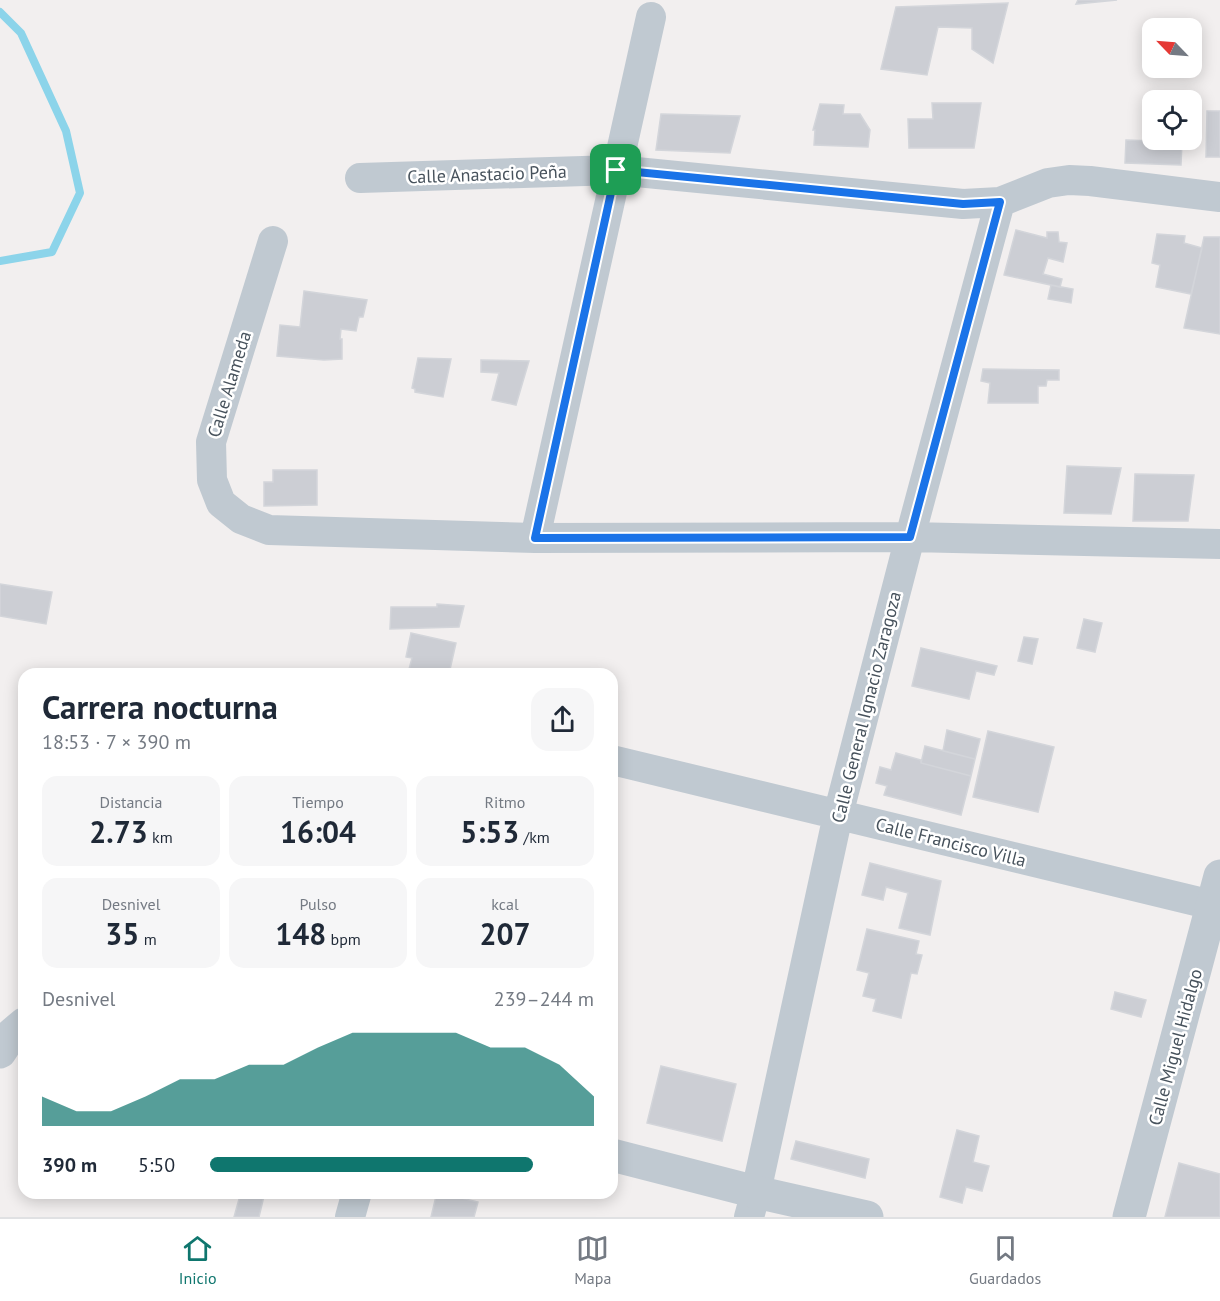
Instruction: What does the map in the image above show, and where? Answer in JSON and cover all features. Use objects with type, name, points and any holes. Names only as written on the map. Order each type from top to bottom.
[{"type":"street","points":[[651,17],[535,538],[910,537],[1220,544]]},
{"type":"street","name":"Calle Anastacio Peña","points":[[360,178],[616,170],[963,204],[1000,202],[1048,183],[1069,180],[1220,197]]},
{"type":"street","name":"Calle General Ignacio Zaragoza","points":[[753,1204],[838,815],[1000,202]]},
{"type":"street","name":"Calle Alameda","points":[[273,241],[211,442],[212,480],[221,503],[241,519],[269,530],[535,538]]},
{"type":"street","name":"Calle Francisco Villa","points":[[618,761],[838,815],[1218,896]]},
{"type":"street","name":"Calle Miguel Hidalgo","points":[[1129,1217],[1218,896]]},
{"type":"street","points":[[0,1052],[11,1035],[18,1029]]},
{"type":"street","points":[[618,1157],[753,1204],[867,1217]]},
{"type":"street","points":[[350,1217],[355,1199]]},
{"type":"building","points":[[1078,0],[1117,0],[1076,4]]},
{"type":"building","points":[[1008,3],[993,63],[972,49],[972,28],[938,27],[927,75],[881,69],[896,7]]},
{"type":"building","points":[[932,103],[981,103],[974,148],[909,148],[908,119],[933,119]]},
{"type":"building","points":[[820,104],[844,105],[843,114],[860,114],[870,130],[868,147],[814,145],[815,130],[813,130]]},
{"type":"building","points":[[1207,111],[1220,111],[1220,157],[1206,157]]},
{"type":"building","points":[[661,114],[740,116],[730,153],[656,150]]},
{"type":"building","points":[[1126,140],[1142,141],[1142,150],[1182,150],[1181,165],[1125,163]]},
{"type":"building","points":[[1016,230],[1047,238],[1047,232],[1058,232],[1059,242],[1067,243],[1063,262],[1048,258],[1043,274],[1062,279],[1060,287],[1004,275]]},
{"type":"building","points":[[1157,234],[1185,236],[1184,243],[1202,248],[1191,294],[1156,287],[1160,265],[1152,263]]},
{"type":"building","points":[[1204,237],[1220,237],[1220,334],[1184,328]]},
{"type":"building","points":[[1051,285],[1073,289],[1071,303],[1048,299]]},
{"type":"building","points":[[304,291],[367,300],[363,317],[359,317],[356,331],[341,329],[342,359],[324,360],[277,356],[280,325],[300,327]]},
{"type":"building","points":[[418,358],[451,359],[443,397],[415,392],[412,388]]},
{"type":"building","points":[[481,360],[529,361],[516,405],[492,400],[499,373],[481,372]]},
{"type":"building","points":[[983,369],[1059,370],[1059,380],[1047,380],[1046,386],[1038,386],[1038,403],[988,403],[990,383],[981,381]]},
{"type":"building","points":[[1067,466],[1121,468],[1111,514],[1064,513]]},
{"type":"building","points":[[273,470],[317,470],[317,505],[264,506],[264,482],[273,482]]},
{"type":"building","points":[[1135,474],[1194,475],[1188,521],[1133,521]]},
{"type":"building","points":[[0,584],[52,592],[46,624],[0,616]]},
{"type":"building","points":[[437,604],[464,606],[459,627],[390,629],[391,607],[437,607]]},
{"type":"building","points":[[1084,619],[1102,623],[1095,652],[1077,648]]},
{"type":"building","points":[[411,633],[456,643],[450,668],[409,668],[412,658],[406,657]]},
{"type":"building","points":[[1024,637],[1038,639],[1032,664],[1018,661]]},
{"type":"building","points":[[921,648],[997,666],[994,675],[976,671],[969,699],[912,686]]},
{"type":"building","points":[[947,730],[980,739],[975,759],[943,751]]},
{"type":"building","points":[[988,731],[1054,747],[1038,812],[973,797]]},
{"type":"building","points":[[925,746],[975,759],[971,776],[921,763]]},
{"type":"building","points":[[896,753],[921,760],[921,763],[971,776],[961,815],[884,795],[887,786],[876,783],[880,767],[891,770]]},
{"type":"building","points":[[870,863],[941,881],[930,935],[899,928],[908,893],[886,887],[883,900],[862,895]]},
{"type":"building","points":[[867,929],[919,941],[916,954],[922,955],[917,974],[911,973],[901,1018],[873,1011],[876,999],[863,996],[869,973],[857,970]]},
{"type":"building","points":[[1115,992],[1146,1000],[1141,1017],[1111,1009]]},
{"type":"building","points":[[661,1066],[736,1084],[722,1141],[647,1123]]},
{"type":"building","points":[[957,1130],[979,1136],[973,1162],[989,1166],[982,1191],[966,1187],[962,1203],[940,1197]]},
{"type":"building","points":[[796,1141],[869,1159],[865,1178],[791,1159]]},
{"type":"building","points":[[1179,1163],[1220,1174],[1220,1217],[1165,1217]]},
{"type":"building","points":[[239,1199],[263,1199],[259,1217],[234,1217]]},
{"type":"building","points":[[435,1199],[466,1199],[478,1202],[474,1217],[431,1217]]},
{"type":"waterway","points":[[0,12],[21,33],[66,131],[80,193],[52,252],[0,261]]},
{"type":"route","points":[[616,170],[963,204],[1000,202],[910,537],[535,538],[616,170]]}]
